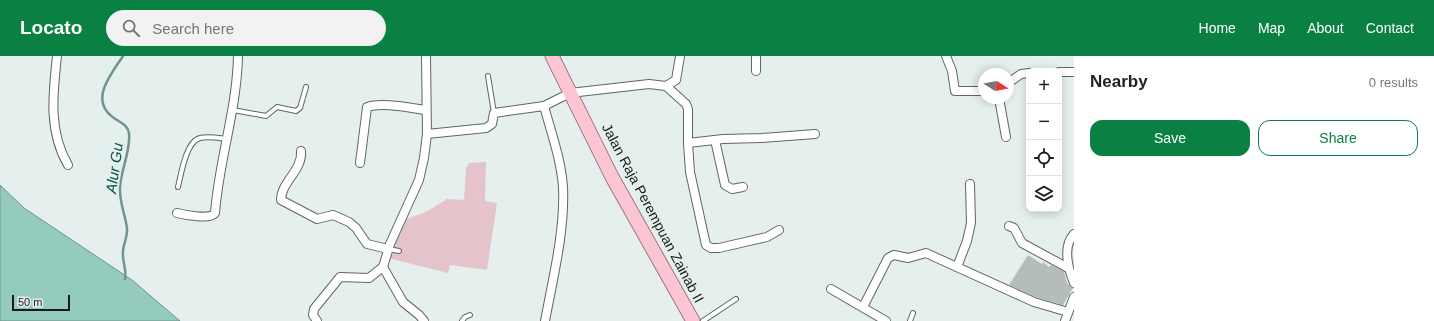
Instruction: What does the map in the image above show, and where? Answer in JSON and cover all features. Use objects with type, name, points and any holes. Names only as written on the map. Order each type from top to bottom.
[{"type":"main road","name":"Jalan Raja Perempuan Zainab II","points":[[552,56],[612,177],[693,321]]},
{"type":"street","points":[[57,56],[52,98],[56,134],[62,154],[68,165]]},
{"type":"street","points":[[177,213],[191,216],[214,216],[238,79],[238,56]]},
{"type":"street","points":[[317,321],[313,315],[314,309],[340,277],[369,278],[383,267],[388,249],[419,180],[427,134],[426,56]]},
{"type":"street","points":[[666,86],[676,80],[680,56]]},
{"type":"street","points":[[756,56],[756,71]]},
{"type":"street","points":[[946,56],[952,71],[955,91],[978,91]]},
{"type":"street","points":[[1062,72],[1074,72]]},
{"type":"street","points":[[1014,79],[1022,74],[1026,73]]},
{"type":"street","points":[[427,134],[486,128],[492,124],[494,113],[544,106],[571,93],[649,84],[666,86],[686,104],[688,109],[690,172],[706,245],[711,248],[719,248],[767,237],[779,230]]},
{"type":"street","points":[[999,104],[1006,138]]},
{"type":"street","points":[[360,163],[368,107],[373,105],[426,110]]},
{"type":"street","points":[[544,106],[556,148],[563,186],[560,230],[545,321]]},
{"type":"street","points":[[688,143],[815,134]]},
{"type":"street","points":[[716,140],[725,185],[732,189],[743,187]]},
{"type":"street","points":[[302,151],[302,156],[282,192],[280,200],[317,219],[333,215],[349,222],[356,228],[367,244],[388,249]]},
{"type":"street","points":[[957,267],[967,241],[971,223],[969,202],[970,184]]},
{"type":"street","points":[[1009,226],[1014,228],[1022,243],[1068,268]]},
{"type":"street","points":[[1074,234],[1070,240],[1067,260],[1068,268],[1074,283]]},
{"type":"street","points":[[863,306],[888,258],[891,256],[908,258],[926,253],[1034,302],[1068,312]]},
{"type":"street","points":[[383,267],[403,302],[424,321]]},
{"type":"street","points":[[831,289],[863,306],[886,321]]},
{"type":"street","points":[[1065,321],[1074,297]]},
{"type":"lane","points":[[488,76],[494,113]]},
{"type":"lane","points":[[232,110],[266,116],[277,107],[296,111],[300,108],[306,87]]},
{"type":"lane","points":[[178,187],[190,146],[195,140],[205,138],[228,139]]},
{"type":"lane","points":[[388,249],[399,251]]},
{"type":"lane","points":[[703,321],[736,299]]},
{"type":"lane","points":[[910,321],[914,313]]},
{"type":"lane","points":[[462,321],[465,317],[470,315]]},
{"type":"shaded area","points":[[486,162],[485,201],[497,203],[487,270],[450,265],[448,273],[388,258],[404,220],[426,212],[447,199],[464,200],[466,168],[469,163]]},
{"type":"shaded area","points":[[0,185],[24,208],[132,280],[180,321],[0,321]]},
{"type":"building","points":[[1028,255],[1042,264],[1043,262],[1049,267],[1051,265],[1064,272],[1067,283],[1073,288],[1063,305],[1036,297],[1009,285]]},
{"type":"waterway","name":"Alur Gu","points":[[123,56],[107,80],[102,97],[103,105],[108,113],[124,125],[129,133],[129,146],[120,187],[121,202],[127,228],[123,252],[125,279]]}]
